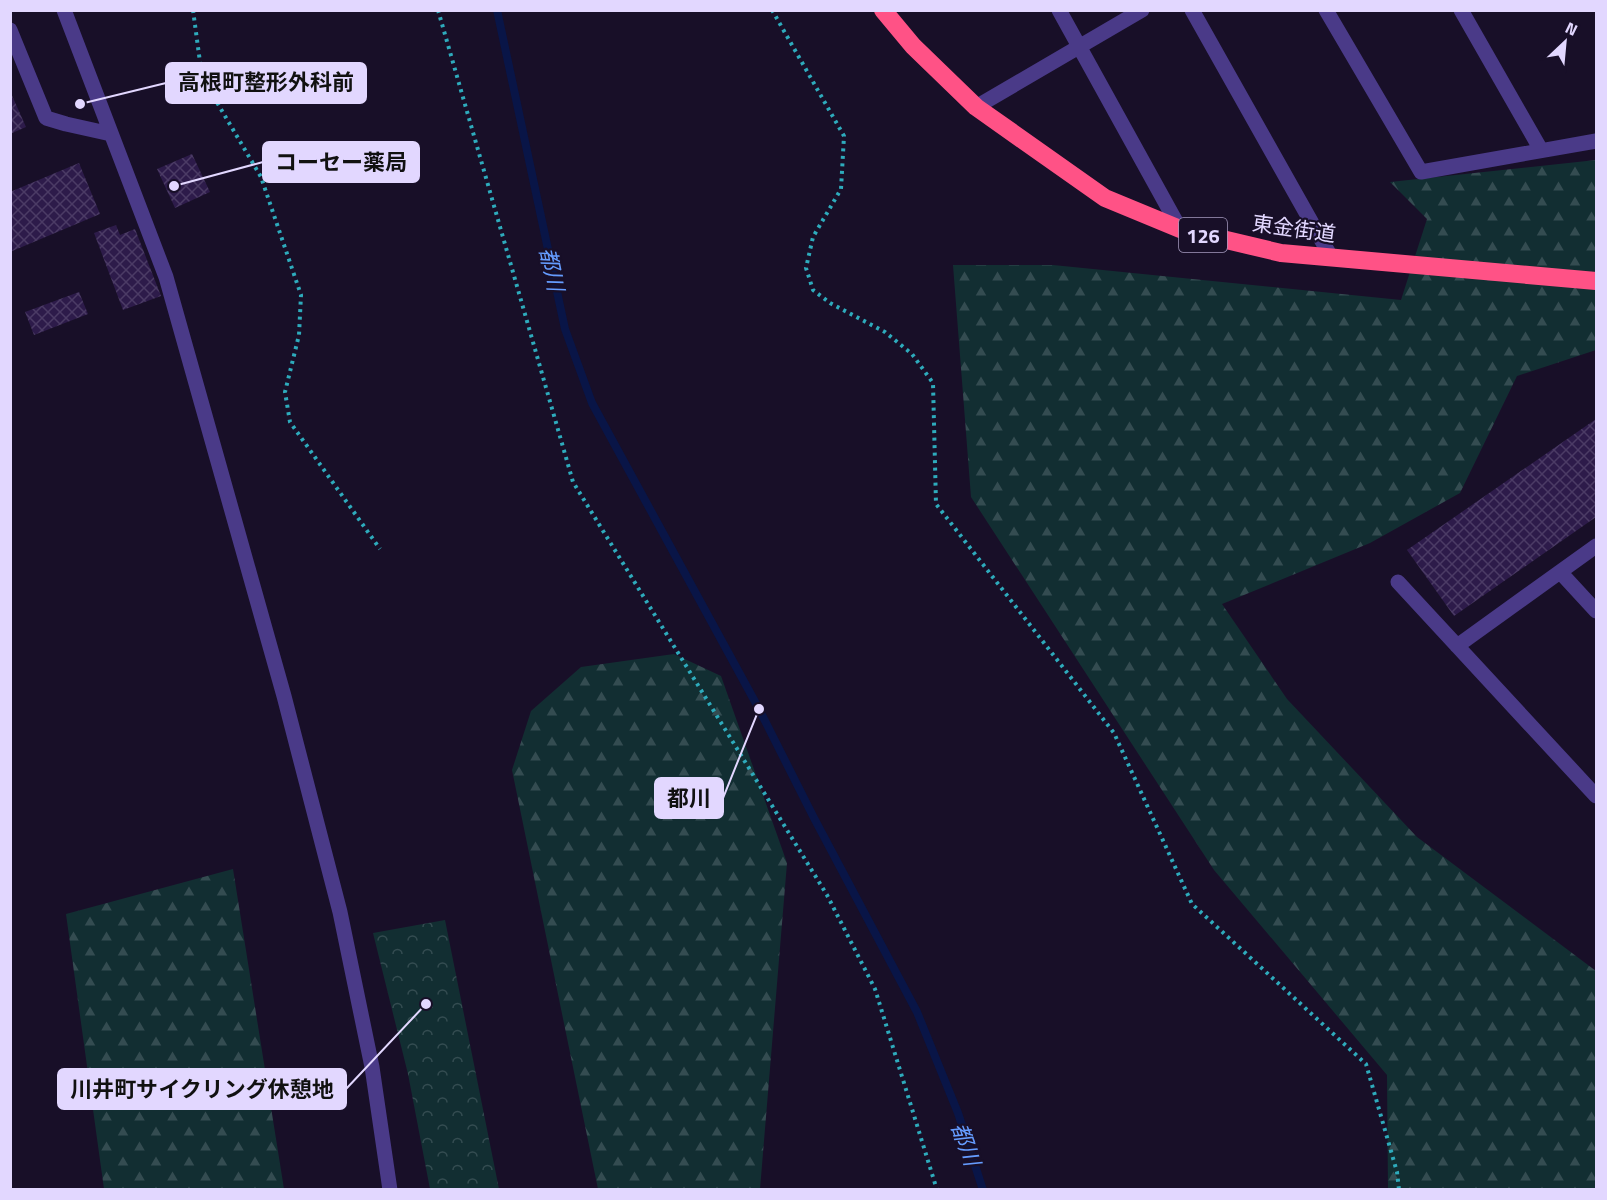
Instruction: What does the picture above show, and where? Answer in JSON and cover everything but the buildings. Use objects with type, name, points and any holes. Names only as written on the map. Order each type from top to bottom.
[{"type":"highway","name":"東金街道","points":[[883,10],[913,46],[976,107],[1105,198],[1180,229],[1281,253],[1596,281]]},
{"type":"street","points":[[64,10],[166,277],[284,696],[340,912],[372,1067],[390,1190]]},
{"type":"street","points":[[1059,10],[1180,229]]},
{"type":"street","points":[[976,107],[1142,10]]},
{"type":"street","points":[[1192,10],[1331,257]]},
{"type":"street","points":[[1326,10],[1421,172],[1596,141]]},
{"type":"street","points":[[1461,10],[1542,150]]},
{"type":"street","points":[[10,30],[46,117],[111,134]]},
{"type":"street","points":[[1457,646],[1596,546]]},
{"type":"street","points":[[1561,573],[1596,610]]},
{"type":"street","points":[[1398,582],[1596,796]]},
{"type":"path","points":[[193,10],[202,77],[261,177],[301,295],[299,335],[285,392],[290,422],[380,549]]},
{"type":"path","points":[[438,10],[573,482],[827,895],[875,989],[938,1190]]},
{"type":"path","points":[[772,10],[844,136],[841,189],[813,237],[806,268],[813,290],[830,303],[885,332],[912,354],[933,383],[936,504],[1113,733],[1192,904],[1366,1064],[1397,1172],[1399,1190]]},
{"type":"green space","points":[[1596,160],[1596,350],[1517,376],[1460,493],[1370,543],[1222,604],[1287,699],[1417,837],[1596,971],[1596,1189],[1388,1189],[1387,1075],[1214,870],[971,497],[953,265],[1053,265],[1401,300],[1427,219],[1390,182]]},
{"type":"green space","points":[[674,654],[721,676],[787,863],[760,1189],[598,1189],[512,770],[531,711],[581,667]]},
{"type":"green space","points":[[233,869],[284,1189],[104,1189],[66,914]]},
{"type":"green space","points":[[445,920],[499,1189],[430,1189],[408,1074],[373,933]]},
{"type":"waterway","name":"都川","points":[[497,10],[565,329],[592,403],[759,709],[917,1012],[958,1113],[983,1190]]},
{"type":"place","name":"高根町整形外科前","points":[[80,104]]},
{"type":"place","name":"コーセー薬局","points":[[174,186]]},
{"type":"place","name":"都川","points":[[759,709]]},
{"type":"place","name":"川井町サイクリング休憩地","points":[[426,1004]]}]
